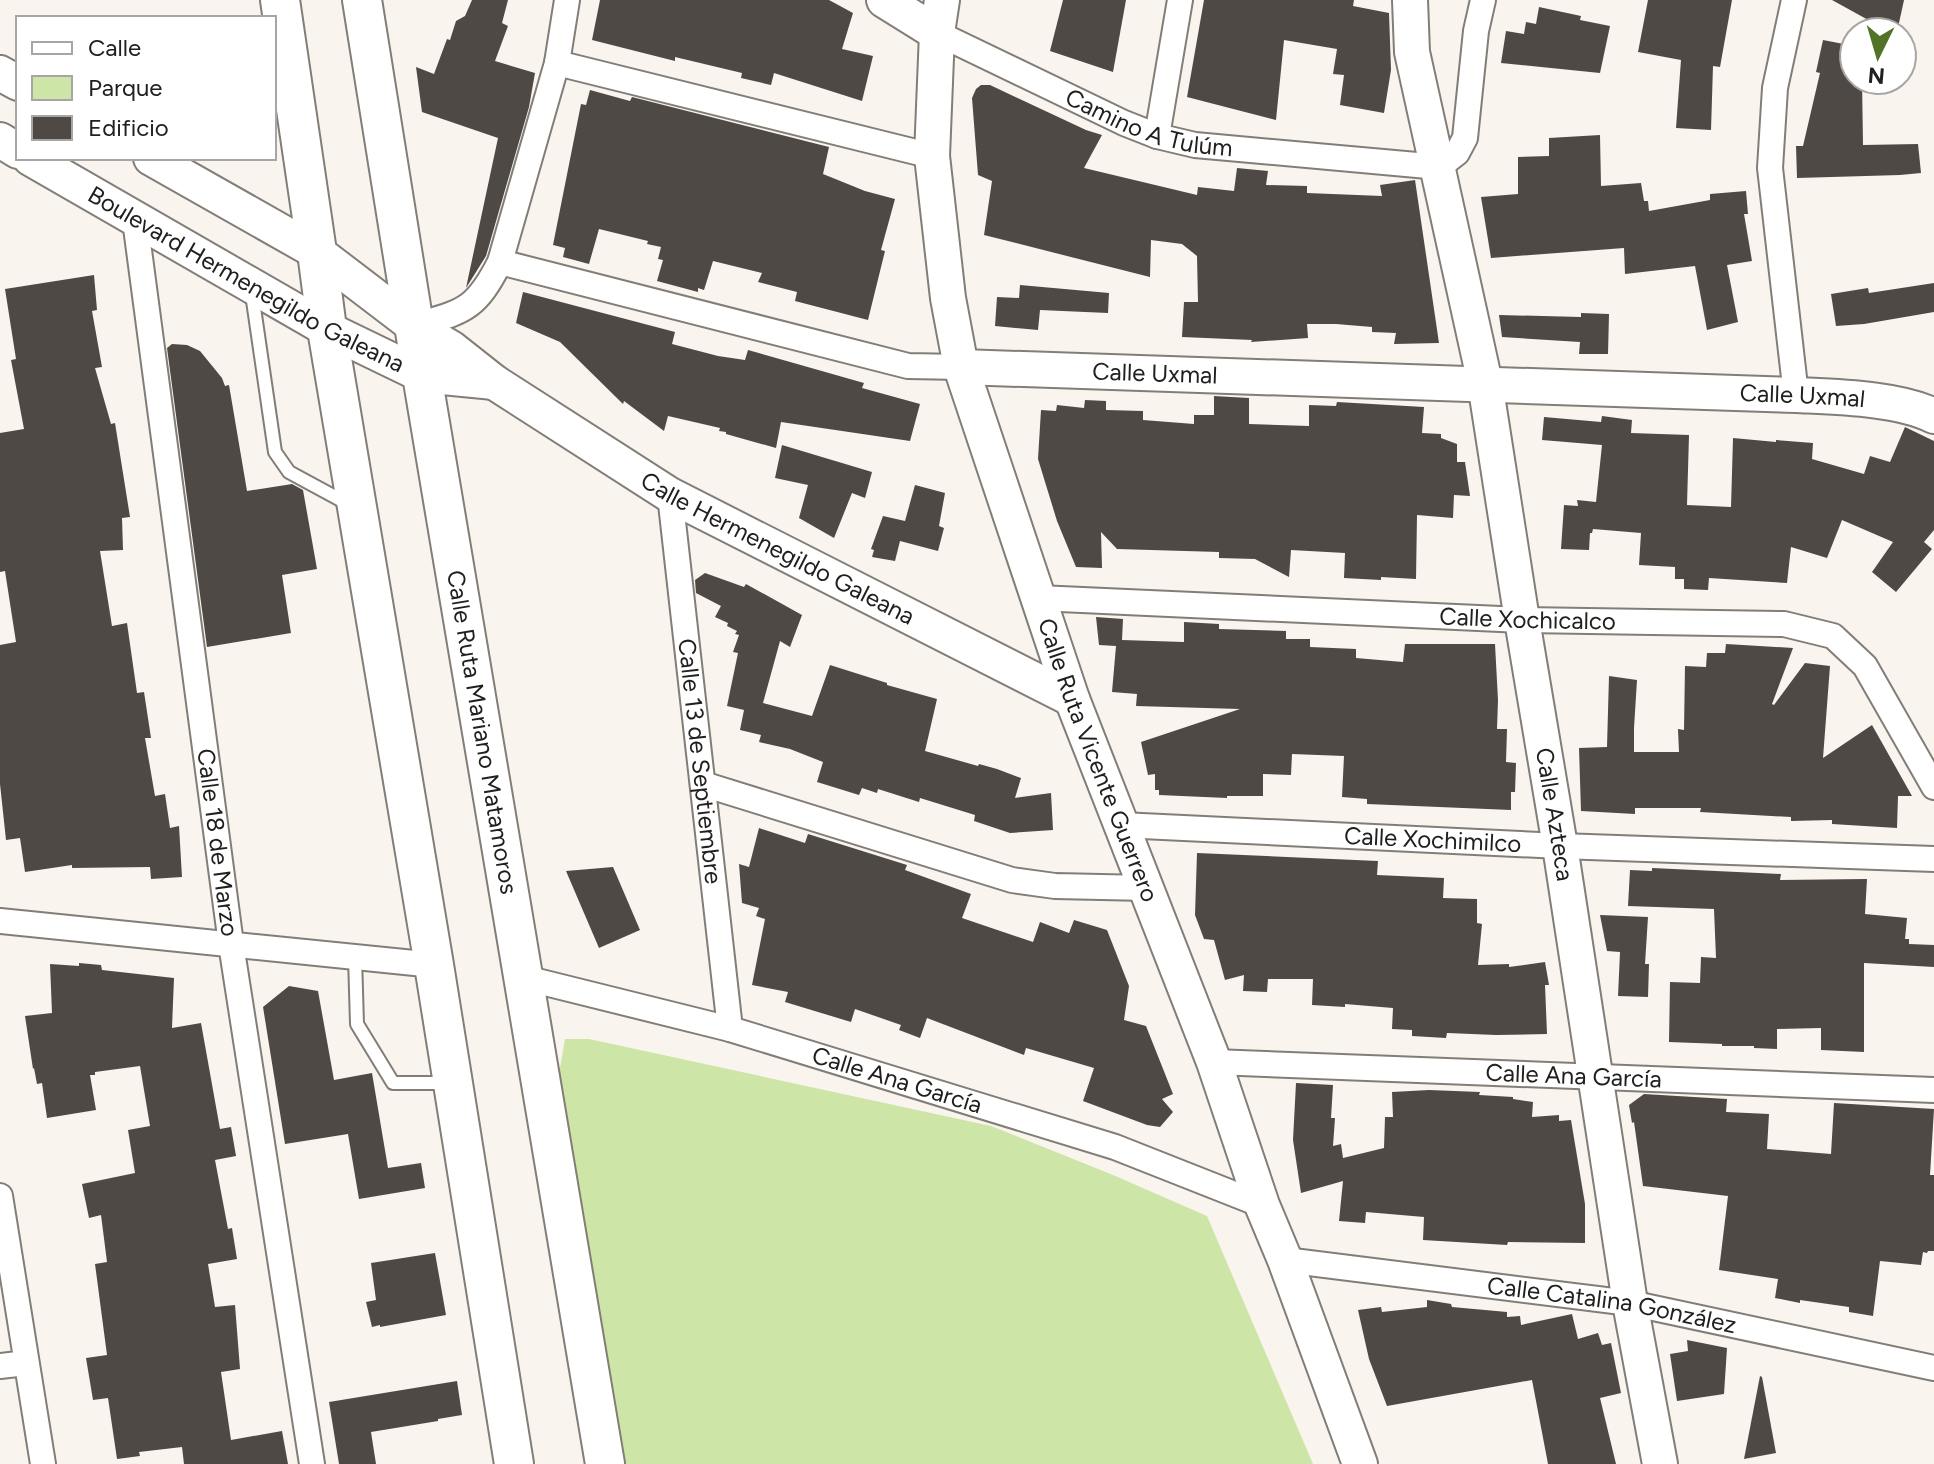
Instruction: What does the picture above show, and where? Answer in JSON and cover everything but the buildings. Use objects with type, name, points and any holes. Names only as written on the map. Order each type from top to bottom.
[{"type":"main road","points":[[280,0],[327,329],[514,1464]]},
{"type":"main road","name":"Calle Ruta Mariano Matamoros","points":[[362,0],[605,1464]]},
{"type":"main road","name":"Camino A Tulúm","points":[[884,0],[940,16]]},
{"type":"main road","name":"Calle Azteca","points":[[1410,0],[1412,52],[1485,383],[1630,1303],[1660,1464]]},
{"type":"main road","name":"Calle Ruta Vicente Guerrero","points":[[940,16],[932,156],[948,298],[961,367],[1072,699],[1214,1062],[1262,1205],[1360,1464]]},
{"type":"main road","name":"Boulevard Hermenegildo Galeana","points":[[33,160],[327,329],[422,375]]},
{"type":"main road","name":"Boulevard Hermenegildo Galeana","points":[[155,160],[317,252],[414,326]]},
{"type":"main road","name":"Calle Hermenegildo Galeana","points":[[414,326],[451,348],[494,382],[670,495],[1072,699]]},
{"type":"main road","name":"Calle Uxmal","points":[[961,367],[1856,398],[1920,409],[1934,416]]},
{"type":"main road","name":"Calle Hermenegildo Galeana","points":[[422,375],[494,382]]},
{"type":"street","points":[[414,326],[453,314],[473,303],[486,289],[500,262],[557,63],[567,0]]},
{"type":"street","points":[[1157,136],[1180,0]]},
{"type":"street","points":[[1439,167],[1457,153],[1465,138],[1476,31],[1483,0]]},
{"type":"street","points":[[1794,0],[1775,88],[1770,168],[1796,395]]},
{"type":"street","name":"Camino A Tulúm","points":[[940,16],[1124,123],[1157,136],[1195,145],[1439,167]]},
{"type":"street","points":[[557,63],[932,156]]},
{"type":"street","name":"Calle 18 de Marzo","points":[[135,220],[231,944],[312,1464]]},
{"type":"street","name":"Calle Uxmal","points":[[500,262],[908,366],[961,367]]},
{"type":"street","name":"Calle 13 de Septiembre","points":[[670,495],[730,1029]]},
{"type":"street","name":"Calle Xochicalco","points":[[1038,598],[1522,620],[1784,624],[1833,636],[1865,666],[1934,787]]},
{"type":"street","points":[[703,784],[1012,880],[1055,886],[1147,888]]},
{"type":"street","name":"Calle Xochimilco","points":[[1121,825],[1560,846],[1934,859]]},
{"type":"street","points":[[0,921],[434,965]]},
{"type":"street","name":"Calle Ana García","points":[[525,978],[730,1029],[1115,1147],[1262,1205]]},
{"type":"street","name":"Calle Ana García","points":[[1214,1062],[1934,1090]]},
{"type":"street","points":[[0,1196],[43,1464]]},
{"type":"street","name":"Calle Catalina González","points":[[1285,1260],[1630,1303],[1934,1368]]},
{"type":"street","points":[[0,1366],[26,1363]]},
{"type":"lane","points":[[251,286],[275,452],[289,472],[357,509]]},
{"type":"lane","points":[[355,957],[357,1024],[393,1083],[453,1083]]},
{"type":"green space","points":[[565,1039],[589,1039],[991,1126],[1207,1216],[1313,1464],[625,1464],[559,1074]]}]
